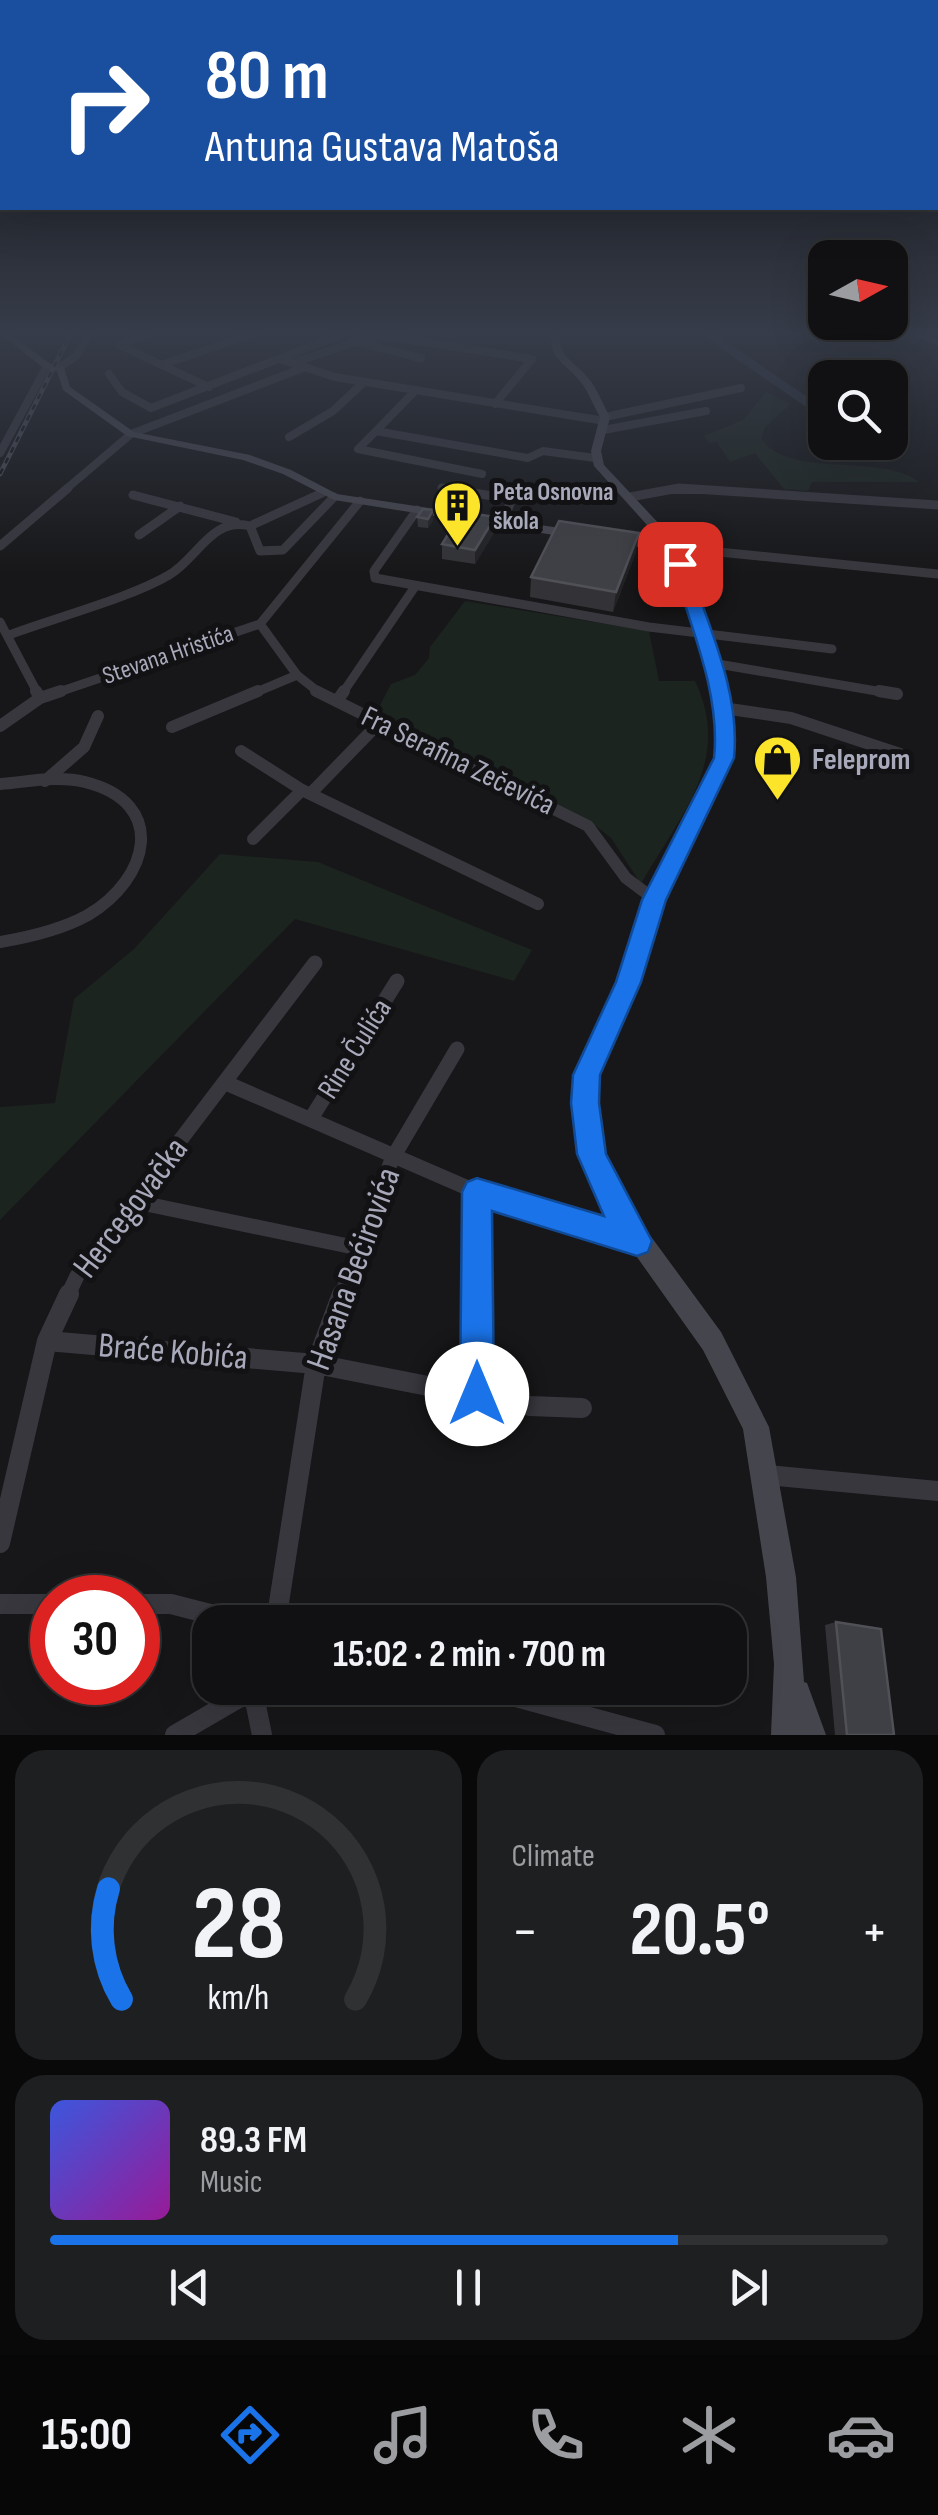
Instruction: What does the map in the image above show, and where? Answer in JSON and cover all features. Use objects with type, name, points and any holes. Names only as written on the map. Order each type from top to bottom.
[{"type":"main road","points":[[99,412],[130,434],[246,457],[287,472],[328,495],[671,550]]},
{"type":"main road","points":[[599,412],[604,423],[595,458],[671,550],[702,634],[723,708],[724,758],[654,900],[629,982],[587,1075],[585,1103],[592,1154],[613,1204],[712,1340],[756,1428],[766,1475],[789,1664],[810,1735]]},
{"type":"main road","points":[[789,1664],[785,1735],[796,1735]]},
{"type":"street","points":[[0,452],[25,412]]},
{"type":"street","points":[[158,412],[167,417]]},
{"type":"street","points":[[0,546],[130,434],[181,412]]},
{"type":"street","points":[[289,437],[331,412]]},
{"type":"street","points":[[395,412],[358,451],[482,474]]},
{"type":"street","points":[[541,412],[604,423],[698,412]]},
{"type":"street","points":[[604,423],[647,412]]},
{"type":"street","points":[[376,431],[528,458],[540,451],[595,458]]},
{"type":"street","points":[[442,488],[512,499],[502,524]]},
{"type":"street","points":[[630,497],[679,488],[803,493],[938,505]]},
{"type":"street","points":[[132,494],[250,526],[328,495]]},
{"type":"street","points":[[250,526],[260,552],[283,550],[328,495]]},
{"type":"street","name":"Stevana Hristića","points":[[0,726],[40,698],[260,624],[360,501]]},
{"type":"street","points":[[138,534],[180,506]]},
{"type":"street","points":[[417,510],[374,571],[375,578],[414,588],[702,634],[832,650]]},
{"type":"street","points":[[9,635],[170,575],[217,530],[238,522]]},
{"type":"street","points":[[671,550],[938,576]]},
{"type":"street","points":[[337,701],[414,588]]},
{"type":"street","points":[[0,622],[40,698]]},
{"type":"street","name":"Fra Serafina Zečevića","points":[[260,624],[297,675],[337,701],[588,826],[605,842],[635,890],[654,900]]},
{"type":"street","points":[[712,663],[897,694]]},
{"type":"street","points":[[172,728],[297,675]]},
{"type":"street","points":[[723,708],[791,718],[900,754]]},
{"type":"street","points":[[45,781],[84,747],[98,716]]},
{"type":"street","points":[[254,839],[380,722]]},
{"type":"street","points":[[240,750],[307,792],[538,904]]},
{"type":"street","points":[[0,784],[81,781],[112,790],[133,806],[141,821],[143,844],[136,868],[112,897],[71,924],[0,942]]},
{"type":"street","name":"Hercegovačka","points":[[0,1544],[46,1341],[76,1276],[315,964]]},
{"type":"street","name":"Rine Čulića","points":[[312,1117],[397,981]]},
{"type":"street","name":"Hasana Bećirovića","points":[[279,1605],[316,1364],[392,1159],[456,1049]]},
{"type":"street","points":[[226,1083],[312,1117],[392,1159],[477,1192],[637,1241]]},
{"type":"street","points":[[477,1192],[477,1394]]},
{"type":"street","points":[[132,1201],[358,1248]]},
{"type":"street","name":"Braće Kobića","points":[[46,1341],[316,1364],[530,1406],[582,1408]]},
{"type":"street","points":[[766,1475],[938,1491]]},
{"type":"street","points":[[0,1604],[30,1604]]},
{"type":"street","points":[[160,1604],[192,1609]]},
{"type":"street","points":[[174,1735],[227,1705]]},
{"type":"street","points":[[257,1705],[262,1735]]},
{"type":"street","points":[[545,1705],[655,1735]]},
{"type":"shaded area","points":[[750,412],[782,412],[765,427],[761,438],[774,451],[813,462],[882,468],[919,482],[812,482],[808,491],[784,489],[755,453],[730,462],[717,442],[709,443],[704,436],[743,420]]},
{"type":"shaded area","points":[[465,601],[649,631],[659,681],[695,681],[705,710],[705,762],[685,811],[641,884],[611,838],[596,826],[376,713],[391,684],[415,675],[429,658],[430,647]]},
{"type":"shaded area","points":[[220,854],[318,862],[532,950],[514,981],[295,919],[0,1220],[0,1107],[55,1103],[74,999],[134,949]]},
{"type":"building","points":[[423,509],[433,510],[428,519],[417,517]]},
{"type":"building","points":[[462,512],[495,517],[475,550],[442,544]]},
{"type":"building","points":[[559,521],[639,533],[616,592],[531,577]]},
{"type":"building","points":[[836,1622],[881,1629],[894,1735],[847,1735]]},
{"type":"railway","points":[[0,474],[31,412]]},
{"type":"place","name":"Peta Osnovna škola","points":[[458,548]]},
{"type":"place","name":"Feleprom","points":[[777,802]]},
{"type":"route","points":[[477,1394],[477,1192],[637,1241],[599,1174],[586,1136],[585,1103],[587,1075],[596,1048],[629,982],[658,888],[724,758],[727,734],[718,687],[680,564]]}]
